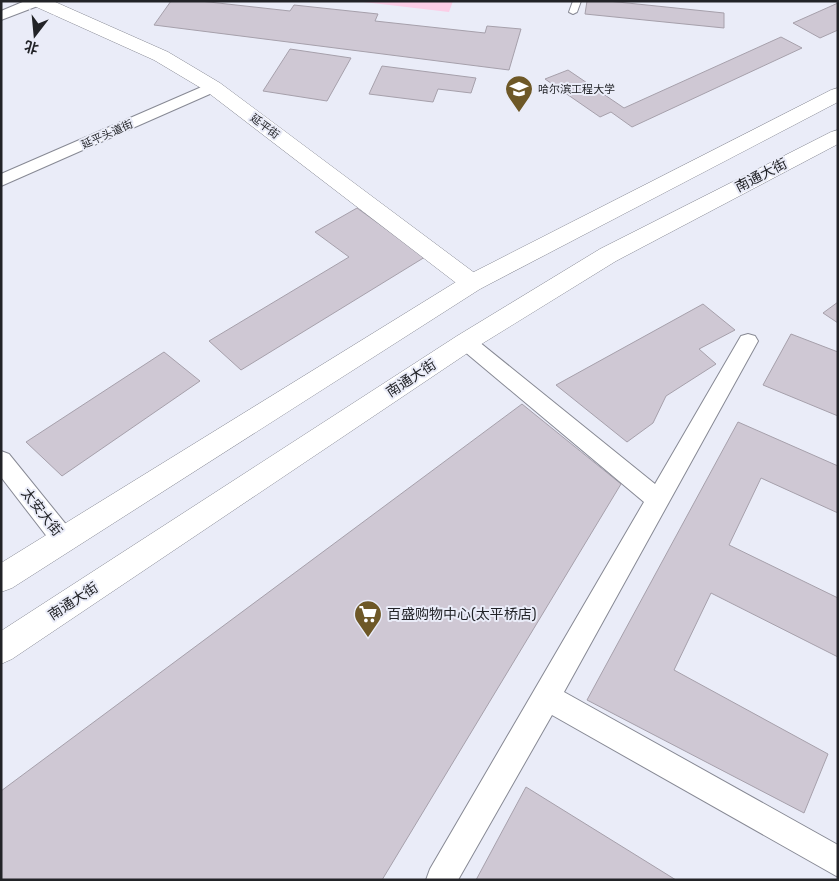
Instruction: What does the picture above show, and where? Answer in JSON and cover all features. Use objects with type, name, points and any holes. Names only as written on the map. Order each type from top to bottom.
[{"type":"main road","name":"延平街","points":[[38,1],[162,56],[213,87],[472,283]]},
{"type":"main road","points":[[1,579],[472,283],[838,94]]},
{"type":"main road","name":"南通大街","points":[[1,649],[466,342],[608,255],[838,136]]},
{"type":"street","points":[[1,16],[38,1]]},
{"type":"street","name":"延平头道街","points":[[1,181],[213,87]]},
{"type":"street","points":[[441,880],[547,697],[748,341]]},
{"type":"street","points":[[466,342],[658,500]]},
{"type":"street","name":"太安大街","points":[[1,460],[64,540]]},
{"type":"street","points":[[547,697],[838,862]]},
{"type":"lane","points":[[573,12],[577,1]]},
{"type":"shaded area","points":[[355,1],[453,1],[449,12]]},
{"type":"building","points":[[171,1],[200,1],[290,11],[294,5],[378,14],[375,21],[485,33],[487,26],[521,29],[509,70],[154,25]]},
{"type":"building","points":[[587,1],[608,1],[724,13],[724,28],[585,14]]},
{"type":"building","points":[[838,3],[838,30],[820,38],[793,23]]},
{"type":"building","points":[[781,37],[802,48],[632,127],[611,112],[600,117],[545,79],[568,70],[624,108]]},
{"type":"building","points":[[290,49],[351,58],[327,101],[263,91]]},
{"type":"building","points":[[382,66],[476,78],[471,93],[438,89],[433,102],[369,94]]},
{"type":"building","points":[[357,208],[425,257],[241,370],[209,341],[349,257],[315,232]]},
{"type":"building","points":[[838,302],[838,323],[823,313]]},
{"type":"building","points":[[703,304],[735,330],[699,349],[716,364],[666,396],[653,423],[627,442],[556,385]]},
{"type":"building","points":[[791,334],[838,352],[838,416],[763,385]]},
{"type":"building","points":[[164,352],[200,381],[62,476],[26,442]]},
{"type":"building","name":"百盛购物中心(太平桥店)","points":[[522,404],[621,484],[382,880],[1,880],[1,791]]},
{"type":"building","points":[[738,422],[838,466],[838,513],[761,478],[729,545],[838,598],[838,657],[711,593],[674,670],[828,754],[804,813],[587,700]]},
{"type":"building","points":[[526,787],[676,880],[476,880]]},
{"type":"place","name":"哈尔滨工程大学","points":[[519,113]]},
{"type":"place","name":"百盛购物中心(太平桥店)","points":[[368,638]]}]
